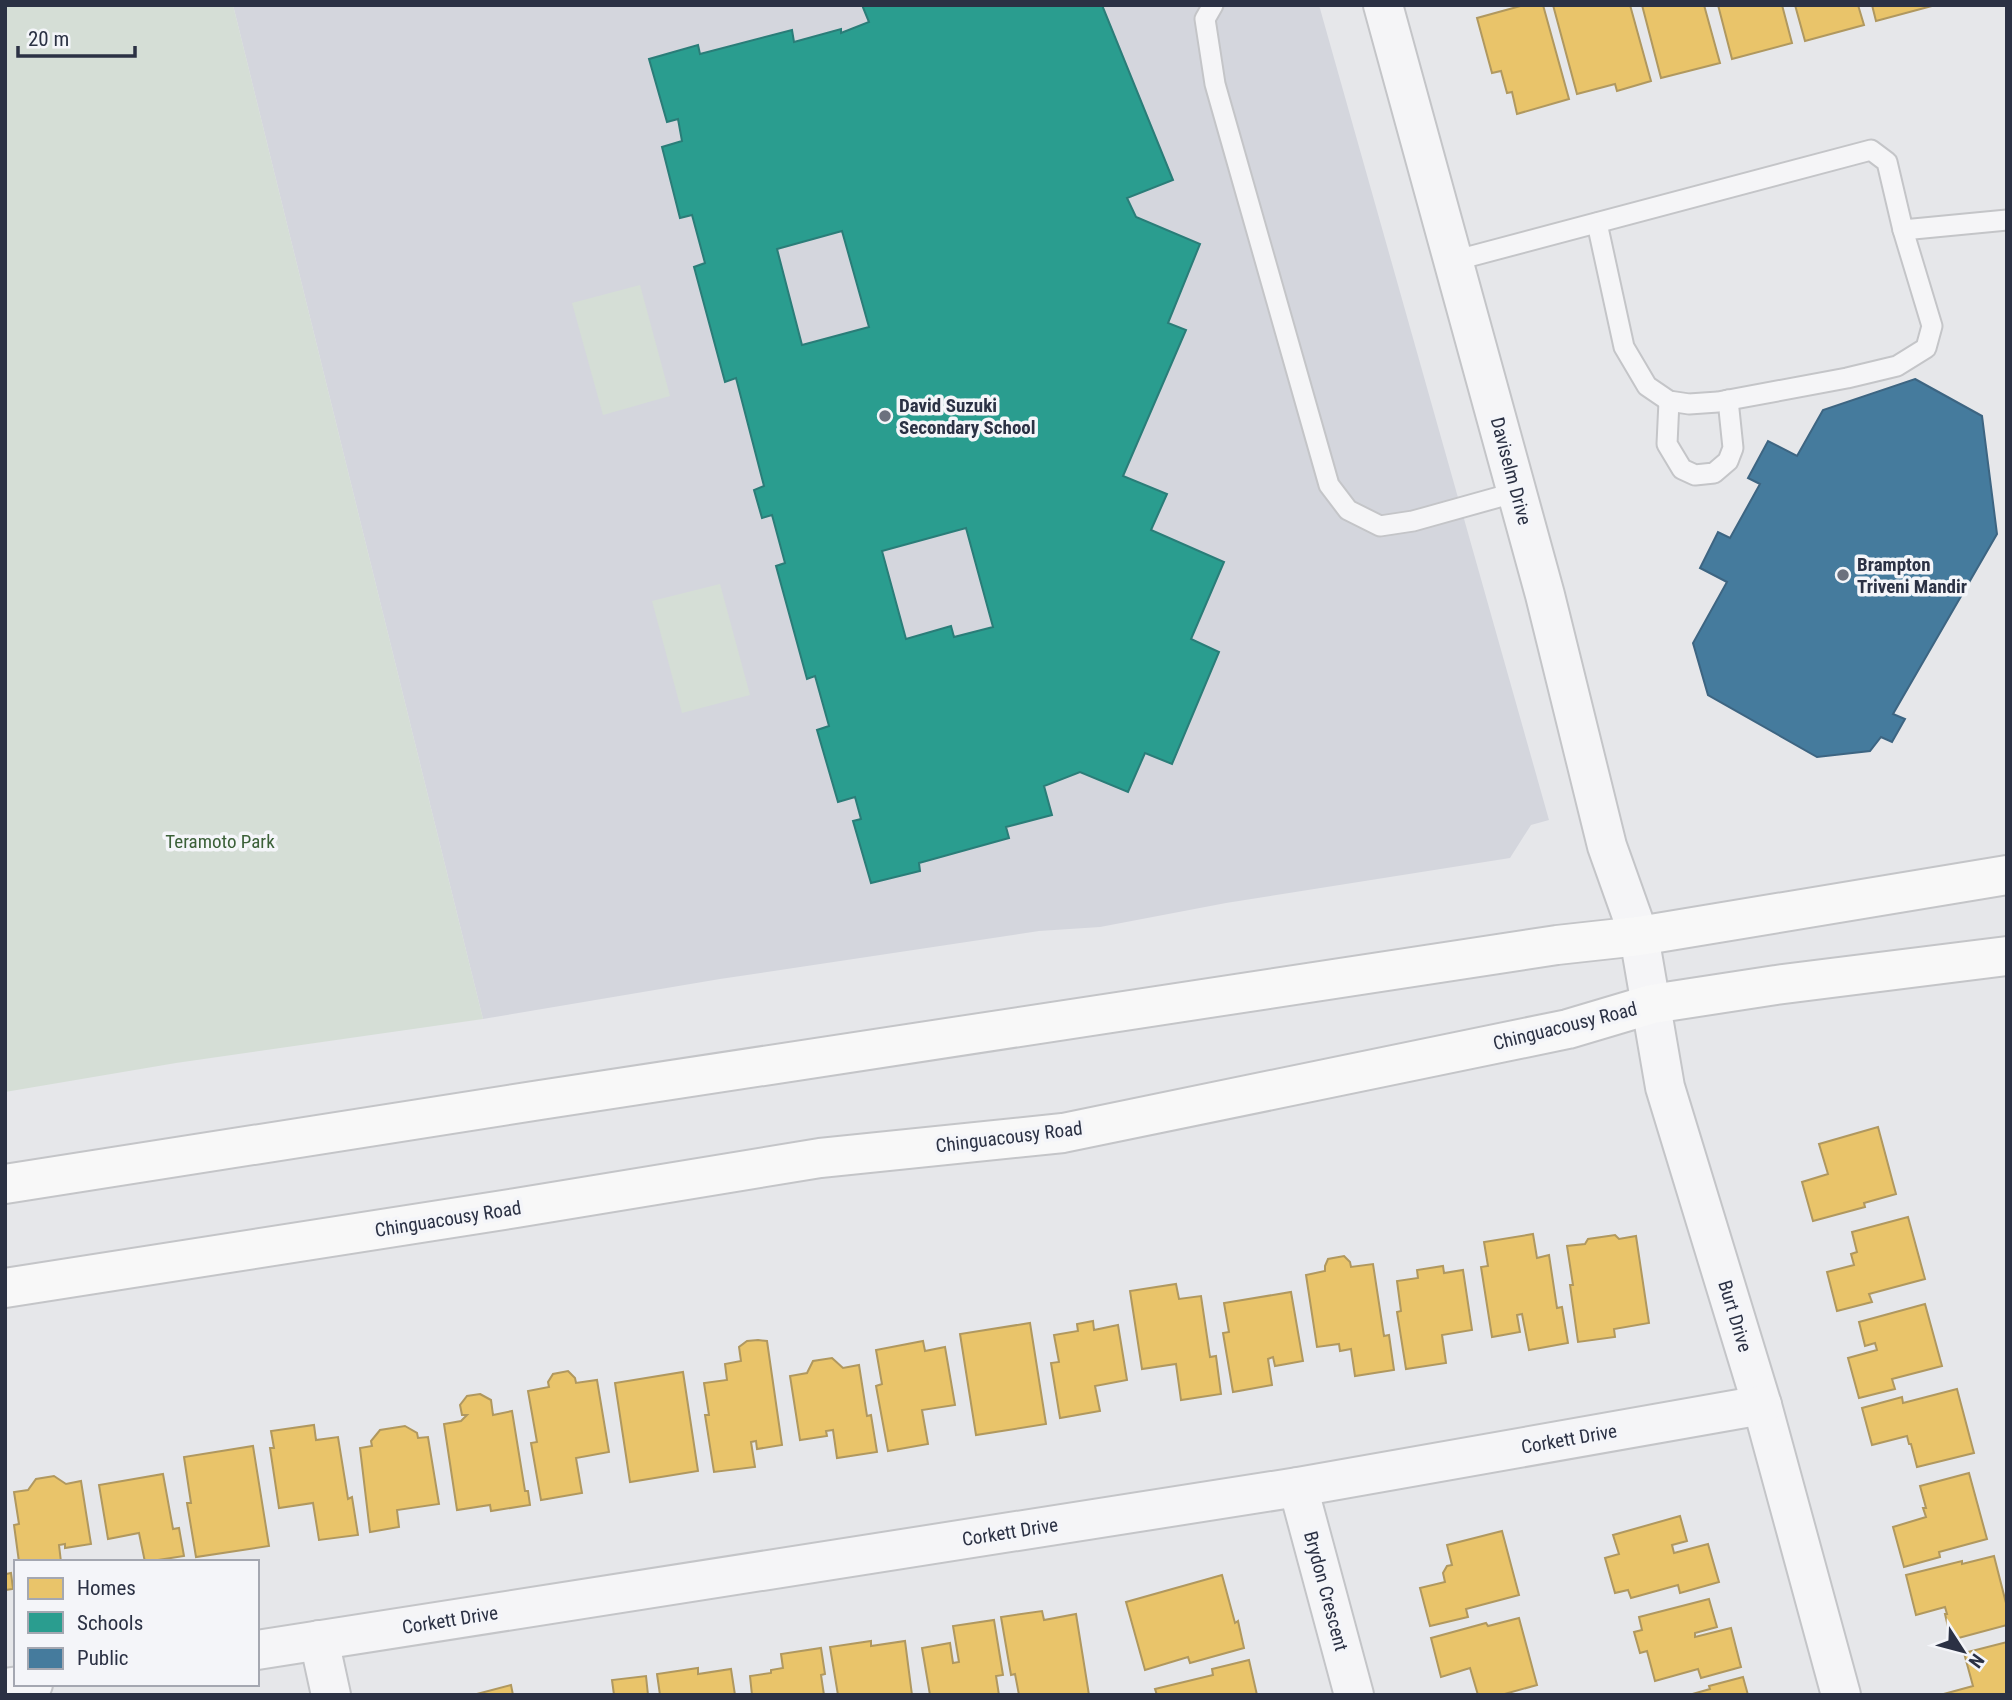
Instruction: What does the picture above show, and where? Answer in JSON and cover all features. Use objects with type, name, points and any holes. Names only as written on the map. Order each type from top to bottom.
[{"type":"main road","points":[[5,1184],[1557,945],[1639,936],[2007,875]]},
{"type":"main road","name":"Chinguacousy Road","points":[[5,1288],[820,1158],[1063,1133],[1568,1028],[1652,1004],[1776,985],[2007,956]]},
{"type":"street","name":"Daviselm Drive","points":[[1382,5],[1545,595],[1607,846],[1639,936]]},
{"type":"street","name":"Burt Drive","points":[[1639,936],[1665,1087],[1762,1405],[1841,1695]]},
{"type":"street","name":"Corkett Drive","points":[[259,1650],[1298,1487],[1762,1405]]},
{"type":"street","name":"Brydon Crescent","points":[[1298,1487],[1354,1695]]},
{"type":"street","points":[[319,1640],[331,1695]]},
{"type":"lane","points":[[1213,5],[1205,19],[1215,84],[1329,485],[1348,510],[1380,526],[1413,521],[1517,492]]},
{"type":"lane","points":[[1453,261],[1871,150],[1887,162],[1903,230],[1933,326],[1926,348],[1897,366],[1847,378],[1728,400],[1689,404],[1669,401],[1647,386],[1624,347],[1597,223]]},
{"type":"lane","points":[[1903,230],[2007,220]]},
{"type":"lane","points":[[1669,401],[1667,444],[1682,470],[1695,475],[1714,472],[1728,461],[1733,448],[1728,400]]},
{"type":"shaded area","name":"David Suzuki Secondary School","points":[[233,5],[1319,5],[1549,820],[1531,825],[1510,858],[1226,903],[1100,927],[1039,931],[720,979],[483,1019]]},
{"type":"green space","name":"Teramoto Park","points":[[5,5],[233,5],[483,1019],[176,1063],[5,1092]]},
{"type":"green space","points":[[640,285],[670,396],[603,415],[572,303]]},
{"type":"green space","points":[[720,584],[750,695],[682,713],[652,601]]},
{"type":"building: Homes","points":[[1524,5],[1543,5],[1569,99],[1517,114],[1512,92],[1507,93],[1501,71],[1492,73],[1477,18]]},
{"type":"building: Homes","points":[[1553,5],[1630,5],[1651,81],[1617,91],[1615,84],[1577,94]]},
{"type":"building: Homes","points":[[1642,5],[1704,5],[1720,63],[1661,78]]},
{"type":"building: Homes","points":[[1718,5],[1782,5],[1792,43],[1732,59]]},
{"type":"building: Homes","points":[[1795,5],[1858,5],[1864,25],[1805,41]]},
{"type":"building: Homes","points":[[1872,5],[1932,5],[1932,6],[1876,21]]},
{"type":"building: Homes","points":[[1878,1127],[1896,1194],[1864,1203],[1865,1207],[1813,1221],[1802,1182],[1828,1174],[1819,1144]]},
{"type":"building: Homes","points":[[1908,1217],[1925,1279],[1869,1294],[1872,1302],[1837,1311],[1827,1272],[1854,1265],[1851,1254],[1857,1252],[1852,1232]]},
{"type":"building: Homes","points":[[1533,1234],[1537,1258],[1549,1255],[1557,1308],[1562,1307],[1568,1343],[1529,1350],[1522,1314],[1517,1315],[1520,1332],[1492,1337],[1481,1267],[1488,1266],[1484,1242]]},
{"type":"building: Homes","points":[[1615,1235],[1619,1239],[1636,1236],[1649,1323],[1614,1329],[1615,1337],[1578,1342],[1567,1246],[1585,1244],[1588,1239]]},
{"type":"building: Homes","points":[[1344,1256],[1351,1267],[1373,1264],[1384,1336],[1389,1335],[1394,1370],[1355,1376],[1351,1349],[1340,1351],[1339,1344],[1317,1347],[1306,1275],[1325,1271],[1328,1259]]},
{"type":"building: Homes","points":[[1443,1266],[1444,1273],[1463,1270],[1472,1330],[1442,1335],[1446,1363],[1406,1369],[1397,1312],[1401,1311],[1397,1281],[1418,1278],[1417,1270]]},
{"type":"building: Homes","points":[[1176,1284],[1179,1299],[1201,1296],[1210,1357],[1216,1356],[1221,1394],[1181,1400],[1176,1364],[1142,1369],[1130,1291]]},
{"type":"building: Homes","points":[[1291,1292],[1303,1361],[1275,1366],[1273,1357],[1268,1359],[1272,1385],[1233,1392],[1223,1333],[1229,1332],[1224,1303]]},
{"type":"building: Homes","points":[[1925,1304],[1942,1366],[1892,1379],[1895,1389],[1859,1398],[1848,1358],[1877,1350],[1875,1343],[1865,1346],[1859,1322]]},
{"type":"building: Homes","points":[[1093,1321],[1094,1330],[1118,1325],[1127,1380],[1095,1386],[1100,1411],[1060,1418],[1051,1363],[1059,1362],[1054,1335],[1078,1331],[1077,1324]]},
{"type":"building: Homes","points":[[1030,1323],[1046,1424],[976,1435],[960,1334]]},
{"type":"building: Homes","points":[[747,1341],[767,1341],[782,1445],[757,1449],[756,1441],[751,1442],[755,1467],[714,1472],[705,1415],[709,1415],[704,1383],[727,1380],[725,1364],[741,1361],[739,1347]]},
{"type":"building: Homes","points":[[923,1341],[925,1351],[945,1347],[955,1405],[922,1410],[928,1444],[888,1451],[876,1386],[882,1384],[876,1350]]},
{"type":"building: Homes","points":[[832,1358],[843,1368],[859,1365],[867,1416],[871,1415],[877,1452],[837,1458],[833,1430],[826,1431],[827,1436],[800,1440],[790,1376],[807,1373],[813,1361]]},
{"type":"building: Homes","points":[[568,1371],[576,1383],[597,1380],[609,1452],[576,1458],[582,1493],[541,1500],[531,1443],[537,1442],[528,1391],[549,1387],[548,1382],[553,1374]]},
{"type":"building: Homes","points":[[683,1372],[698,1471],[630,1482],[615,1383]]},
{"type":"building: Homes","points":[[1957,1389],[1974,1453],[1917,1467],[1907,1436],[1872,1445],[1862,1408],[1902,1397],[1903,1403]]},
{"type":"building: Homes","points":[[480,1394],[491,1400],[493,1415],[512,1411],[525,1491],[528,1491],[530,1505],[491,1511],[490,1505],[457,1510],[444,1424],[461,1421],[467,1415],[462,1415],[460,1405],[467,1396]]},
{"type":"building: Homes","points":[[314,1425],[316,1440],[338,1437],[348,1499],[352,1497],[358,1535],[319,1540],[313,1503],[279,1508],[270,1448],[274,1448],[271,1431]]},
{"type":"building: Homes","points":[[405,1426],[417,1433],[418,1438],[428,1437],[439,1504],[397,1510],[399,1527],[370,1532],[360,1448],[372,1446],[371,1441],[380,1430]]},
{"type":"building: Homes","points":[[253,1446],[269,1546],[196,1557],[187,1503],[191,1503],[184,1457]]},
{"type":"building: Homes","points":[[1969,1473],[1987,1539],[1939,1552],[1940,1557],[1904,1567],[1893,1527],[1926,1517],[1920,1486]]},
{"type":"building: Homes","points":[[163,1474],[173,1529],[179,1528],[184,1556],[145,1560],[139,1533],[108,1539],[99,1485]]},
{"type":"building: Homes","points":[[54,1476],[66,1484],[81,1481],[91,1544],[65,1548],[65,1544],[59,1545],[61,1560],[19,1560],[14,1525],[19,1524],[14,1492],[28,1490],[36,1479]]},
{"type":"building: Homes","points":[[1680,1516],[1687,1541],[1672,1545],[1674,1553],[1708,1544],[1719,1582],[1680,1593],[1678,1585],[1631,1598],[1628,1590],[1615,1593],[1605,1558],[1619,1554],[1613,1535]]},
{"type":"building: Homes","points":[[1502,1531],[1519,1595],[1466,1609],[1468,1617],[1430,1626],[1420,1588],[1445,1582],[1443,1573],[1447,1566],[1452,1565],[1447,1545]]},
{"type":"building: Homes","points":[[1994,1556],[2007,1607],[2007,1625],[1951,1640],[1945,1607],[1916,1615],[1906,1575]]},
{"type":"building: Homes","points":[[5,1568],[6,1574],[11,1573],[13,1589],[5,1590]]},
{"type":"building: Homes","points":[[1222,1575],[1244,1648],[1190,1663],[1188,1657],[1145,1670],[1126,1602]]},
{"type":"building: Homes","points":[[1709,1599],[1717,1627],[1695,1633],[1695,1637],[1731,1628],[1741,1667],[1701,1678],[1698,1669],[1655,1681],[1647,1651],[1640,1653],[1634,1632],[1642,1630],[1639,1617]]},
{"type":"building: Homes","points":[[1042,1611],[1044,1620],[1076,1614],[1089,1695],[1019,1695],[1015,1674],[1011,1675],[1001,1617]]},
{"type":"building: Homes","points":[[1519,1618],[1537,1685],[1501,1695],[1478,1695],[1470,1668],[1441,1677],[1431,1638],[1486,1623],[1488,1626]]},
{"type":"building: Homes","points":[[994,1620],[1003,1675],[996,1676],[999,1695],[930,1695],[922,1648],[950,1643],[953,1663],[959,1662],[953,1626]]},
{"type":"building: Homes","points":[[871,1641],[871,1646],[905,1641],[912,1695],[838,1695],[830,1647]]},
{"type":"building: Homes","points":[[2007,1642],[2007,1695],[1940,1695],[1973,1686],[1964,1653]]},
{"type":"building: Homes","points":[[821,1648],[825,1674],[821,1675],[824,1695],[752,1695],[750,1676],[783,1668],[781,1654]]},
{"type":"building: Homes","points":[[1249,1660],[1257,1695],[1157,1695],[1155,1689],[1213,1675],[1212,1669]]},
{"type":"building: Homes","points":[[698,1668],[698,1674],[731,1669],[735,1695],[660,1695],[657,1674]]},
{"type":"building: Homes","points":[[646,1676],[648,1695],[614,1695],[612,1680]]},
{"type":"building: Homes","points":[[1743,1677],[1748,1695],[1689,1695],[1710,1689],[1709,1686]]},
{"type":"building: Homes","points":[[511,1685],[513,1695],[473,1695]]},
{"type":"building: Schools","points":[[862,5],[1102,5],[1173,180],[1127,198],[1136,217],[1200,244],[1168,323],[1186,330],[1123,476],[1167,494],[1151,530],[1224,562],[1191,639],[1219,652],[1172,764],[1145,753],[1128,792],[1080,772],[1044,786],[1052,815],[1006,827],[1009,838],[919,863],[920,871],[871,883],[853,821],[861,819],[855,797],[838,802],[817,730],[829,726],[815,676],[807,679],[776,566],[785,563],[772,515],[762,518],[754,490],[764,486],[736,378],[725,382],[694,267],[705,263],[692,215],[680,218],[662,147],[682,141],[678,119],[667,122],[649,59],[698,45],[700,54],[792,30],[794,42],[841,29],[841,33],[869,22]],"holes":[[[842,231],[869,327],[802,345],[777,249]],[[966,528],[993,627],[954,637],[951,626],[906,639],[882,551]]]},
{"type":"building: Public","name":"Brampton Triveni Mandir","points":[[1915,379],[1982,416],[1997,534],[1893,714],[1905,719],[1892,742],[1881,737],[1870,751],[1817,757],[1708,695],[1693,643],[1727,582],[1700,568],[1718,532],[1730,538],[1760,484],[1748,478],[1768,441],[1797,456],[1823,410]]},
{"type":"place","name":"David Suzuki Secondary School","points":[[885,416]]},
{"type":"place","name":"Brampton Triveni Mandir","points":[[1843,575]]}]
